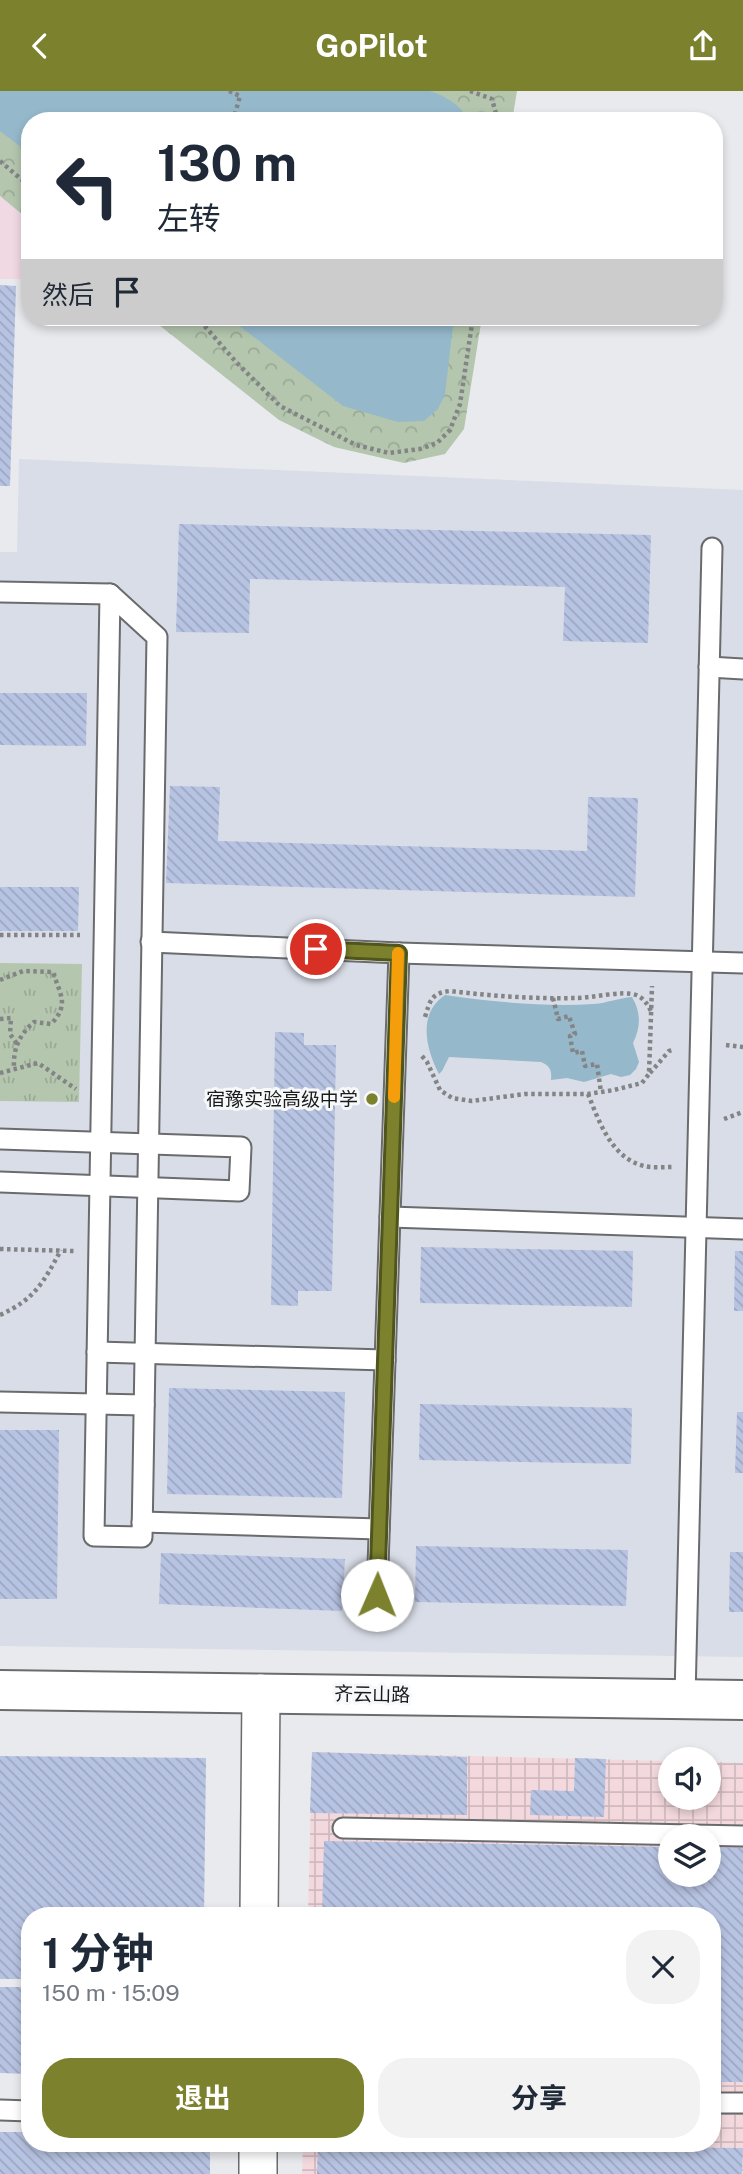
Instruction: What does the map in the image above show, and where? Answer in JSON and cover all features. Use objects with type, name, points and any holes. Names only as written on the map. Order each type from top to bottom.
[{"type":"street","name":"齐云山路","points":[[0,1690],[743,1700]]},
{"type":"street","points":[[259,1907],[261,1693]]},
{"type":"street","points":[[258,2152],[258,2174]]},
{"type":"lane","points":[[685,1698],[712,548]]},
{"type":"lane","points":[[0,593],[110,594],[157,637],[142,1537],[94,1537],[110,594]]},
{"type":"lane","points":[[709,667],[743,669]]},
{"type":"lane","points":[[151,942],[399,953],[743,963]]},
{"type":"lane","points":[[377,1595],[399,953]]},
{"type":"lane","points":[[0,1139],[241,1147],[239,1191],[0,1182]]},
{"type":"lane","points":[[390,1217],[743,1229]]},
{"type":"lane","points":[[97,1352],[385,1360]]},
{"type":"lane","points":[[0,1402],[144,1405]]},
{"type":"lane","points":[[142,1522],[379,1529]]},
{"type":"lane","points":[[343,1828],[743,1836]]},
{"type":"lane","points":[[721,2102],[743,2103]]},
{"type":"lane","points":[[0,2111],[21,2111]]},
{"type":"path","points":[[229,91],[240,96],[236,112]]},
{"type":"path","points":[[470,91],[492,99],[496,112]]},
{"type":"path","points":[[0,161],[21,179]]},
{"type":"path","points":[[208,326],[236,362],[280,406],[356,445],[389,453],[420,449],[437,443],[450,430],[460,404],[472,326]]},
{"type":"path","points":[[0,935],[105,936]]},
{"type":"path","points":[[425,1052],[440,1090],[452,1098],[472,1101],[526,1094],[588,1094],[642,1083],[649,1074],[653,960]]},
{"type":"path","points":[[0,981],[23,971],[53,972],[63,1002],[60,1014],[51,1024],[34,1022],[26,1029],[13,1055],[13,1069]]},
{"type":"path","points":[[424,1023],[433,997],[440,992],[553,998],[598,997],[622,993],[636,995],[646,1001],[651,1011]]},
{"type":"path","points":[[553,998],[558,1019],[569,1016],[575,1034],[570,1036],[573,1053],[582,1051],[585,1066],[597,1064],[601,1092]]},
{"type":"path","points":[[0,1019],[10,1018],[10,1034],[17,1044]]},
{"type":"path","points":[[396,1042],[418,1053],[427,1062]]},
{"type":"path","points":[[0,1073],[38,1063],[85,1096],[102,1101]]},
{"type":"path","points":[[588,1094],[599,1122],[614,1147],[630,1160],[644,1166],[697,1168]]},
{"type":"path","points":[[0,1249],[99,1252]]},
{"type":"path","points":[[0,1315],[16,1308],[42,1286],[61,1250]]},
{"type":"shaded area","points":[[0,196],[21,214],[21,279],[0,279]]},
{"type":"shaded area","name":"宿豫实验高级中学","points":[[19,459],[743,490],[743,1657],[0,1646],[0,552],[17,552]]},
{"type":"shaded area","points":[[312,1752],[658,1761],[658,1810],[721,1810],[721,1762],[743,1763],[743,2174],[302,2174],[303,2152],[721,2152],[721,1907],[308,1907]]},
{"type":"green space","points":[[0,91],[517,91],[514,112],[21,112],[21,214],[0,196]]},
{"type":"green space","points":[[160,326],[481,326],[464,429],[445,454],[404,463],[334,447],[279,420]]},
{"type":"green space","points":[[0,963],[82,964],[79,1102],[0,1101]]},
{"type":"water","points":[[0,91],[430,91],[452,102],[463,112],[21,112],[21,147],[0,131]]},
{"type":"water","points":[[240,326],[453,326],[445,394],[438,409],[424,421],[398,422],[343,406]]},
{"type":"water","points":[[445,995],[557,1005],[594,1004],[632,997],[638,1014],[639,1025],[633,1043],[639,1062],[630,1075],[621,1077],[611,1074],[584,1082],[567,1078],[551,1080],[550,1069],[541,1062],[449,1057],[439,1074],[428,1043],[427,1022],[436,1003]]},
{"type":"building","points":[[0,285],[16,286],[10,486],[0,486]]},
{"type":"building","points":[[179,524],[651,535],[648,643],[563,641],[565,587],[250,579],[249,633],[176,632]]},
{"type":"building","points":[[0,693],[87,693],[86,746],[0,745]]},
{"type":"building","points":[[170,786],[220,787],[218,841],[587,851],[588,797],[638,798],[635,897],[166,883]]},
{"type":"building","points":[[0,887],[79,887],[78,931],[0,931]]},
{"type":"building","points":[[275,1032],[304,1033],[304,1045],[336,1045],[332,1291],[298,1291],[298,1306],[271,1305]]},
{"type":"building","points":[[421,1247],[633,1251],[632,1307],[420,1303]]},
{"type":"building","points":[[735,1251],[743,1251],[743,1311],[734,1311]]},
{"type":"building","points":[[169,1388],[345,1392],[342,1498],[167,1494]]},
{"type":"building","points":[[420,1404],[632,1408],[631,1464],[419,1460]]},
{"type":"building","points":[[737,1412],[743,1412],[743,1473],[735,1473]]},
{"type":"building","points":[[0,1430],[59,1430],[57,1599],[0,1599]]},
{"type":"building","points":[[416,1546],[628,1550],[626,1606],[415,1602]]},
{"type":"building","points":[[730,1552],[743,1552],[743,1612],[729,1612]]},
{"type":"building","points":[[161,1553],[345,1559],[342,1611],[159,1604]]},
{"type":"building","points":[[312,1752],[467,1757],[467,1815],[310,1813]]},
{"type":"building","points":[[0,1756],[206,1758],[204,1907],[21,1907],[21,1979],[0,1979]]},
{"type":"building","points":[[575,1758],[606,1759],[604,1817],[530,1815],[531,1790],[574,1791]]},
{"type":"building","points":[[324,1841],[658,1847],[658,1887],[721,1887],[721,1847],[743,1848],[743,2082],[721,2082],[721,1907],[322,1907]]},
{"type":"building","points":[[0,1987],[21,1987],[21,2074],[0,2073]]},
{"type":"building","points":[[0,2132],[21,2132],[21,2152],[210,2152],[210,2174],[0,2174]]},
{"type":"building","points":[[721,2148],[743,2148],[742,2174],[317,2174],[318,2152],[721,2152]]},
{"type":"slow traffic","points":[[394,1097],[398,953]]},
{"type":"place","name":"宿豫实验高级中学","points":[[372,1099]]},
{"type":"route","points":[[316,949],[399,953],[377,1595]]}]
